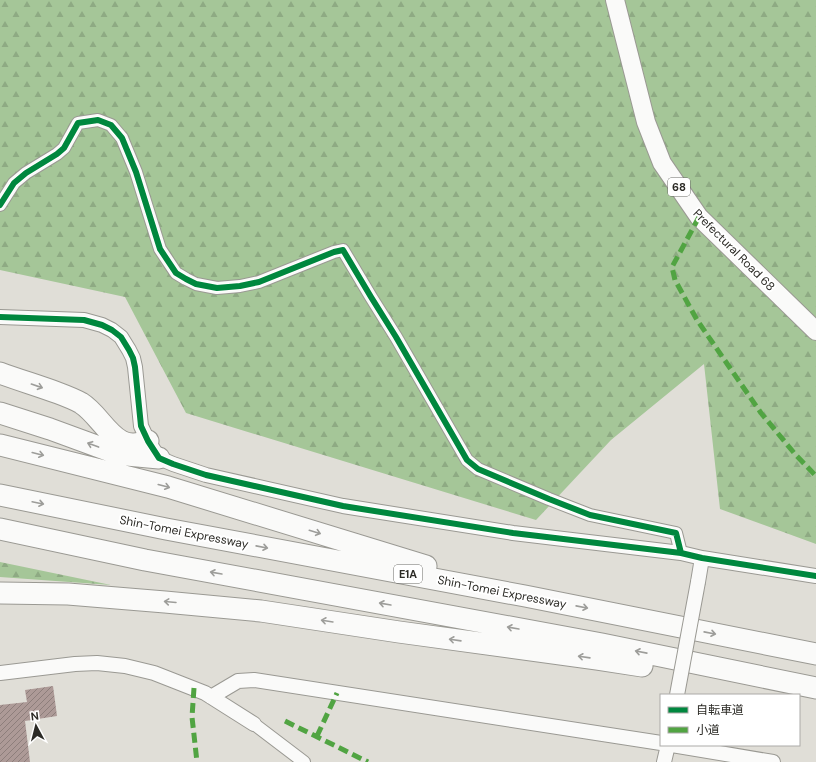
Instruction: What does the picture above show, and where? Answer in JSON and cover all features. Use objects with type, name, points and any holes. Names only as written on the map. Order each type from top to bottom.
[{"type":"highway","points":[[0,373],[48,389],[81,403],[91,410],[114,436],[122,442],[138,444],[153,450]]},
{"type":"highway","points":[[0,413],[50,429],[110,451],[127,455],[153,450]]},
{"type":"highway","points":[[0,445],[168,487],[526,596]]},
{"type":"highway","name":"Shin-Tomei Expressway","points":[[0,495],[166,529],[526,596],[816,654]]},
{"type":"highway","points":[[0,529],[145,560],[594,643],[816,688]]},
{"type":"highway","points":[[0,593],[68,594],[261,611],[399,632],[597,659],[816,695]]},
{"type":"main road","name":"Prefectural Road 68","points":[[615,0],[646,122],[662,163],[699,217],[816,331]]},
{"type":"street","points":[[0,205],[14,183],[26,173],[58,154],[64,148],[78,124],[98,120],[111,125],[122,138],[136,172],[160,249],[176,273],[186,280],[196,284],[218,288],[240,286],[259,282],[334,252],[344,250],[467,460],[478,469],[549,499],[590,514],[676,533],[681,553]]},
{"type":"street","points":[[0,318],[84,320],[102,325],[112,330],[121,337],[133,358],[141,426],[153,450],[172,464],[206,475],[343,506],[513,532],[681,553],[702,558],[816,576]]},
{"type":"street","points":[[677,694],[702,558]]},
{"type":"street","points":[[0,673],[75,664],[97,663],[125,666],[154,673],[212,697],[254,724],[304,762]]},
{"type":"street","points":[[212,697],[238,681],[254,680],[660,743]]},
{"type":"street","points":[[664,762],[668,746]]},
{"type":"street","points":[[678,746],[772,762]]},
{"type":"green space","points":[[0,0],[816,0],[816,544],[720,509],[704,364],[611,440],[536,520],[186,413],[125,297],[0,270]]},
{"type":"green space","points":[[0,562],[111,585],[0,577]]},
{"type":"building","points":[[53,686],[57,716],[25,721],[30,762],[0,762],[0,705],[27,702],[25,690]]},
{"type":"marked path","points":[[699,217],[672,267],[675,280],[697,320],[761,413],[795,454],[816,476]]},
{"type":"marked path","points":[[194,688],[192,717],[197,762]]},
{"type":"marked path","points":[[317,736],[337,693]]},
{"type":"marked path","points":[[285,721],[368,762]]},
{"type":"cycle path","points":[[0,205],[14,183],[26,173],[64,148],[78,123],[98,120],[111,125],[122,138],[136,172],[160,249],[176,273],[196,284],[217,288],[240,286],[259,282],[334,252],[343,250],[396,337],[467,460],[478,469],[590,515],[676,533],[681,553]]},
{"type":"cycle path","points":[[0,317],[84,320],[102,325],[112,330],[121,337],[133,358],[141,426],[148,441],[159,458],[206,475],[343,506],[513,533],[681,553],[702,558],[816,576]]}]
